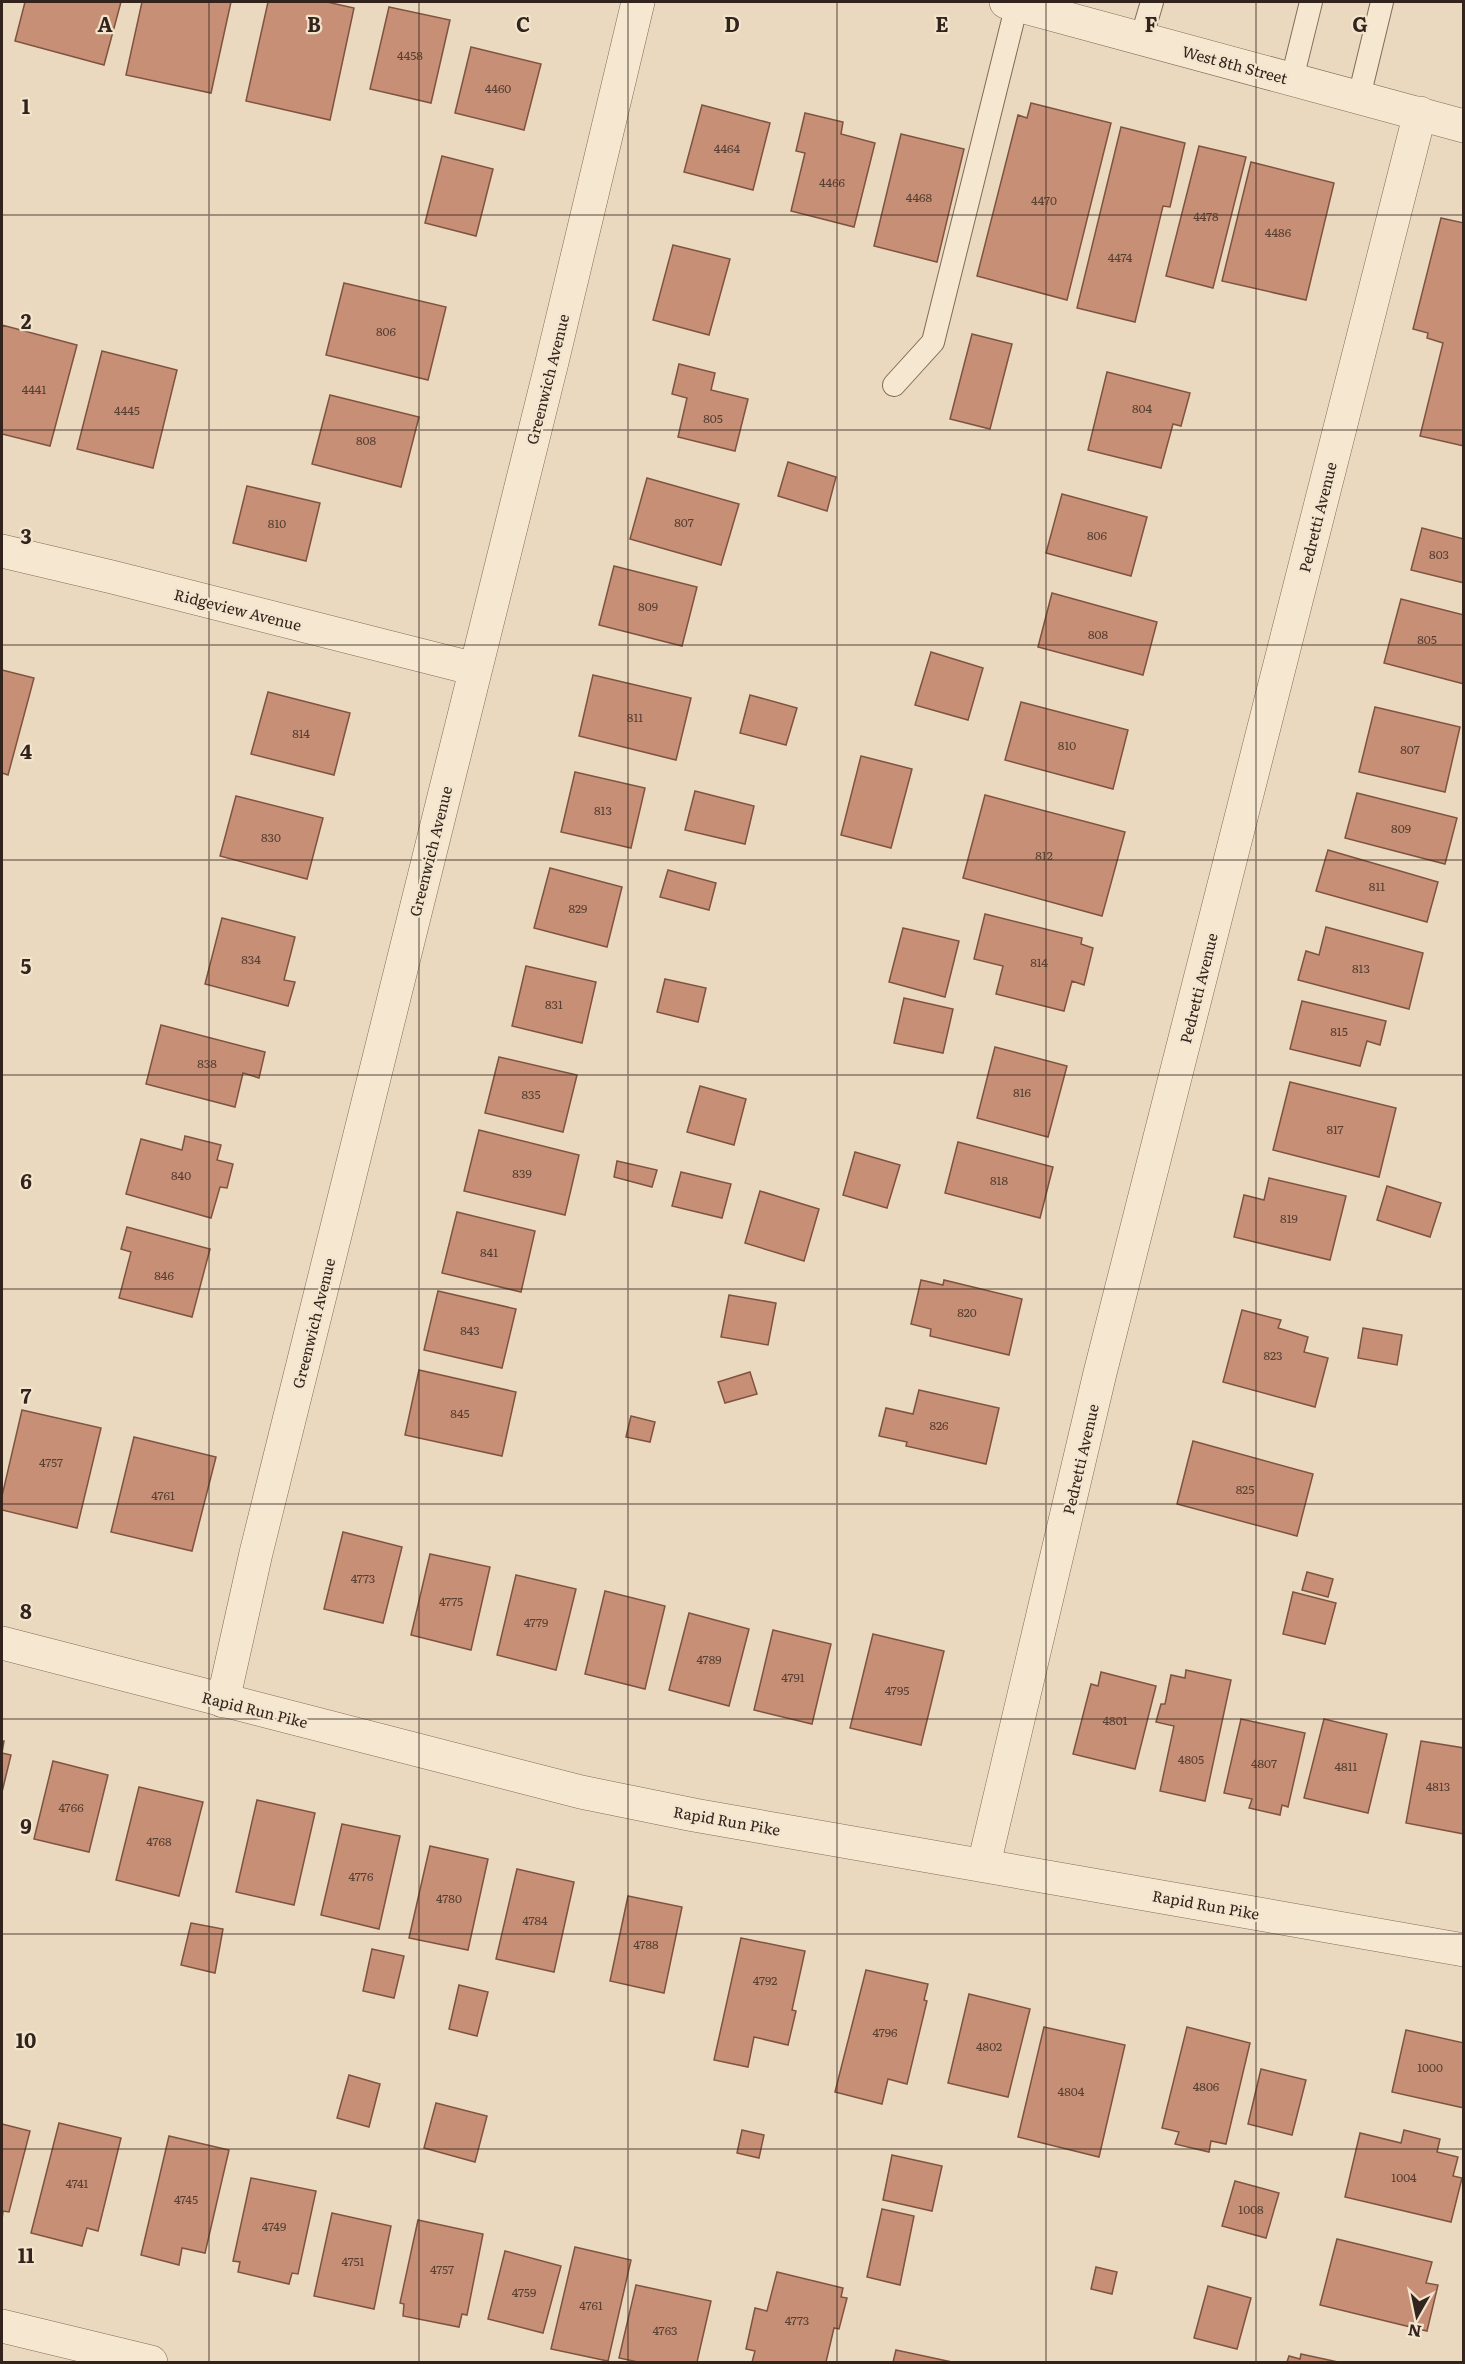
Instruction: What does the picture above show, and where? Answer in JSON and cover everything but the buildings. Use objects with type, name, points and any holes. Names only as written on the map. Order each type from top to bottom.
[{"type":"street","name":"Greenwich Avenue","points":[[223,1701],[256,1553],[552,362],[638,2]]},
{"type":"street","name":"West 8th Street","points":[[1024,4],[1141,39],[1464,126]]},
{"type":"street","name":"Pedretti Avenue","points":[[984,1864],[1100,1373],[1420,113]]},
{"type":"street","name":"Ridgeview Avenue","points":[[2,551],[475,669]]},
{"type":"street","name":"Rapid Run Pike","points":[[2,1643],[581,1792],[694,1815],[984,1864],[1464,1950]]},
{"type":"street","points":[[2,2326],[151,2362]]},
{"type":"lane","points":[[1141,39],[1152,2]]},
{"type":"lane","points":[[1292,79],[1311,2]]},
{"type":"lane","points":[[1359,97],[1382,2]]},
{"type":"lane","points":[[894,385],[933,342],[1024,4]]}]
